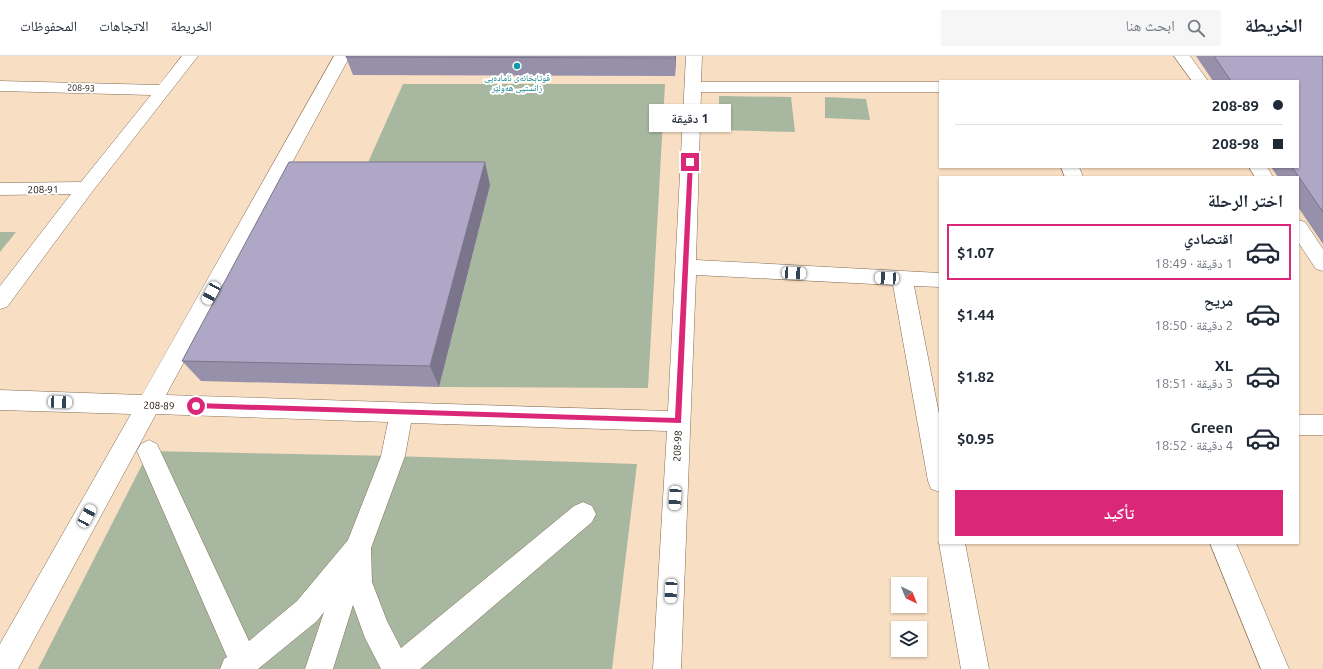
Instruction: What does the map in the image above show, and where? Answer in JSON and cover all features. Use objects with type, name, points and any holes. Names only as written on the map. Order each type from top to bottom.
[{"type":"street","points":[[0,301],[162,90],[190,56]]},
{"type":"street","points":[[2,669],[9,642],[149,404],[342,56]]},
{"type":"street","name":"208-98","points":[[667,669],[686,267],[694,56]]},
{"type":"street","points":[[1182,56],[1199,80]]},
{"type":"street","name":"208-93","points":[[0,86],[162,90]]},
{"type":"street","points":[[693,87],[939,87]]},
{"type":"street","name":"208-91","points":[[0,189],[86,188]]},
{"type":"street","points":[[1299,228],[1323,264]]},
{"type":"street","points":[[686,267],[939,280]]},
{"type":"street","points":[[902,278],[939,476]]},
{"type":"street","name":"208-89","points":[[0,400],[679,421]]},
{"type":"street","points":[[319,669],[358,548],[393,456],[401,412]]},
{"type":"street","points":[[1299,425],[1323,425]]},
{"type":"street","points":[[149,451],[239,665],[258,652],[307,611],[358,548]]},
{"type":"street","points":[[358,548],[359,582],[375,628],[397,669],[583,514]]},
{"type":"street","points":[[952,544],[975,669]]},
{"type":"street","points":[[1224,544],[1275,669]]},
{"type":"green space","points":[[403,84],[665,84],[648,388],[439,387],[490,185],[358,185]]},
{"type":"green space","points":[[719,96],[791,97],[795,132],[719,130]]},
{"type":"green space","points":[[825,97],[866,99],[870,120],[825,118]]},
{"type":"green space","points":[[0,232],[16,232],[0,252]]},
{"type":"green space","points":[[149,451],[393,456],[637,464],[612,669],[38,669]]},
{"type":"building","points":[[675,56],[675,58],[346,57]]},
{"type":"building","points":[[1214,56],[1323,56],[1323,212],[1293,168],[1299,168],[1299,80],[1230,80]]},
{"type":"building","points":[[289,162],[485,162],[430,366],[182,361]]},
{"type":"place","name":"قوتابخانەی ئامادەیی زانستیی هەولێر","points":[[517,66]]},
{"type":"route","points":[[196,406],[679,421],[690,162]]}]
